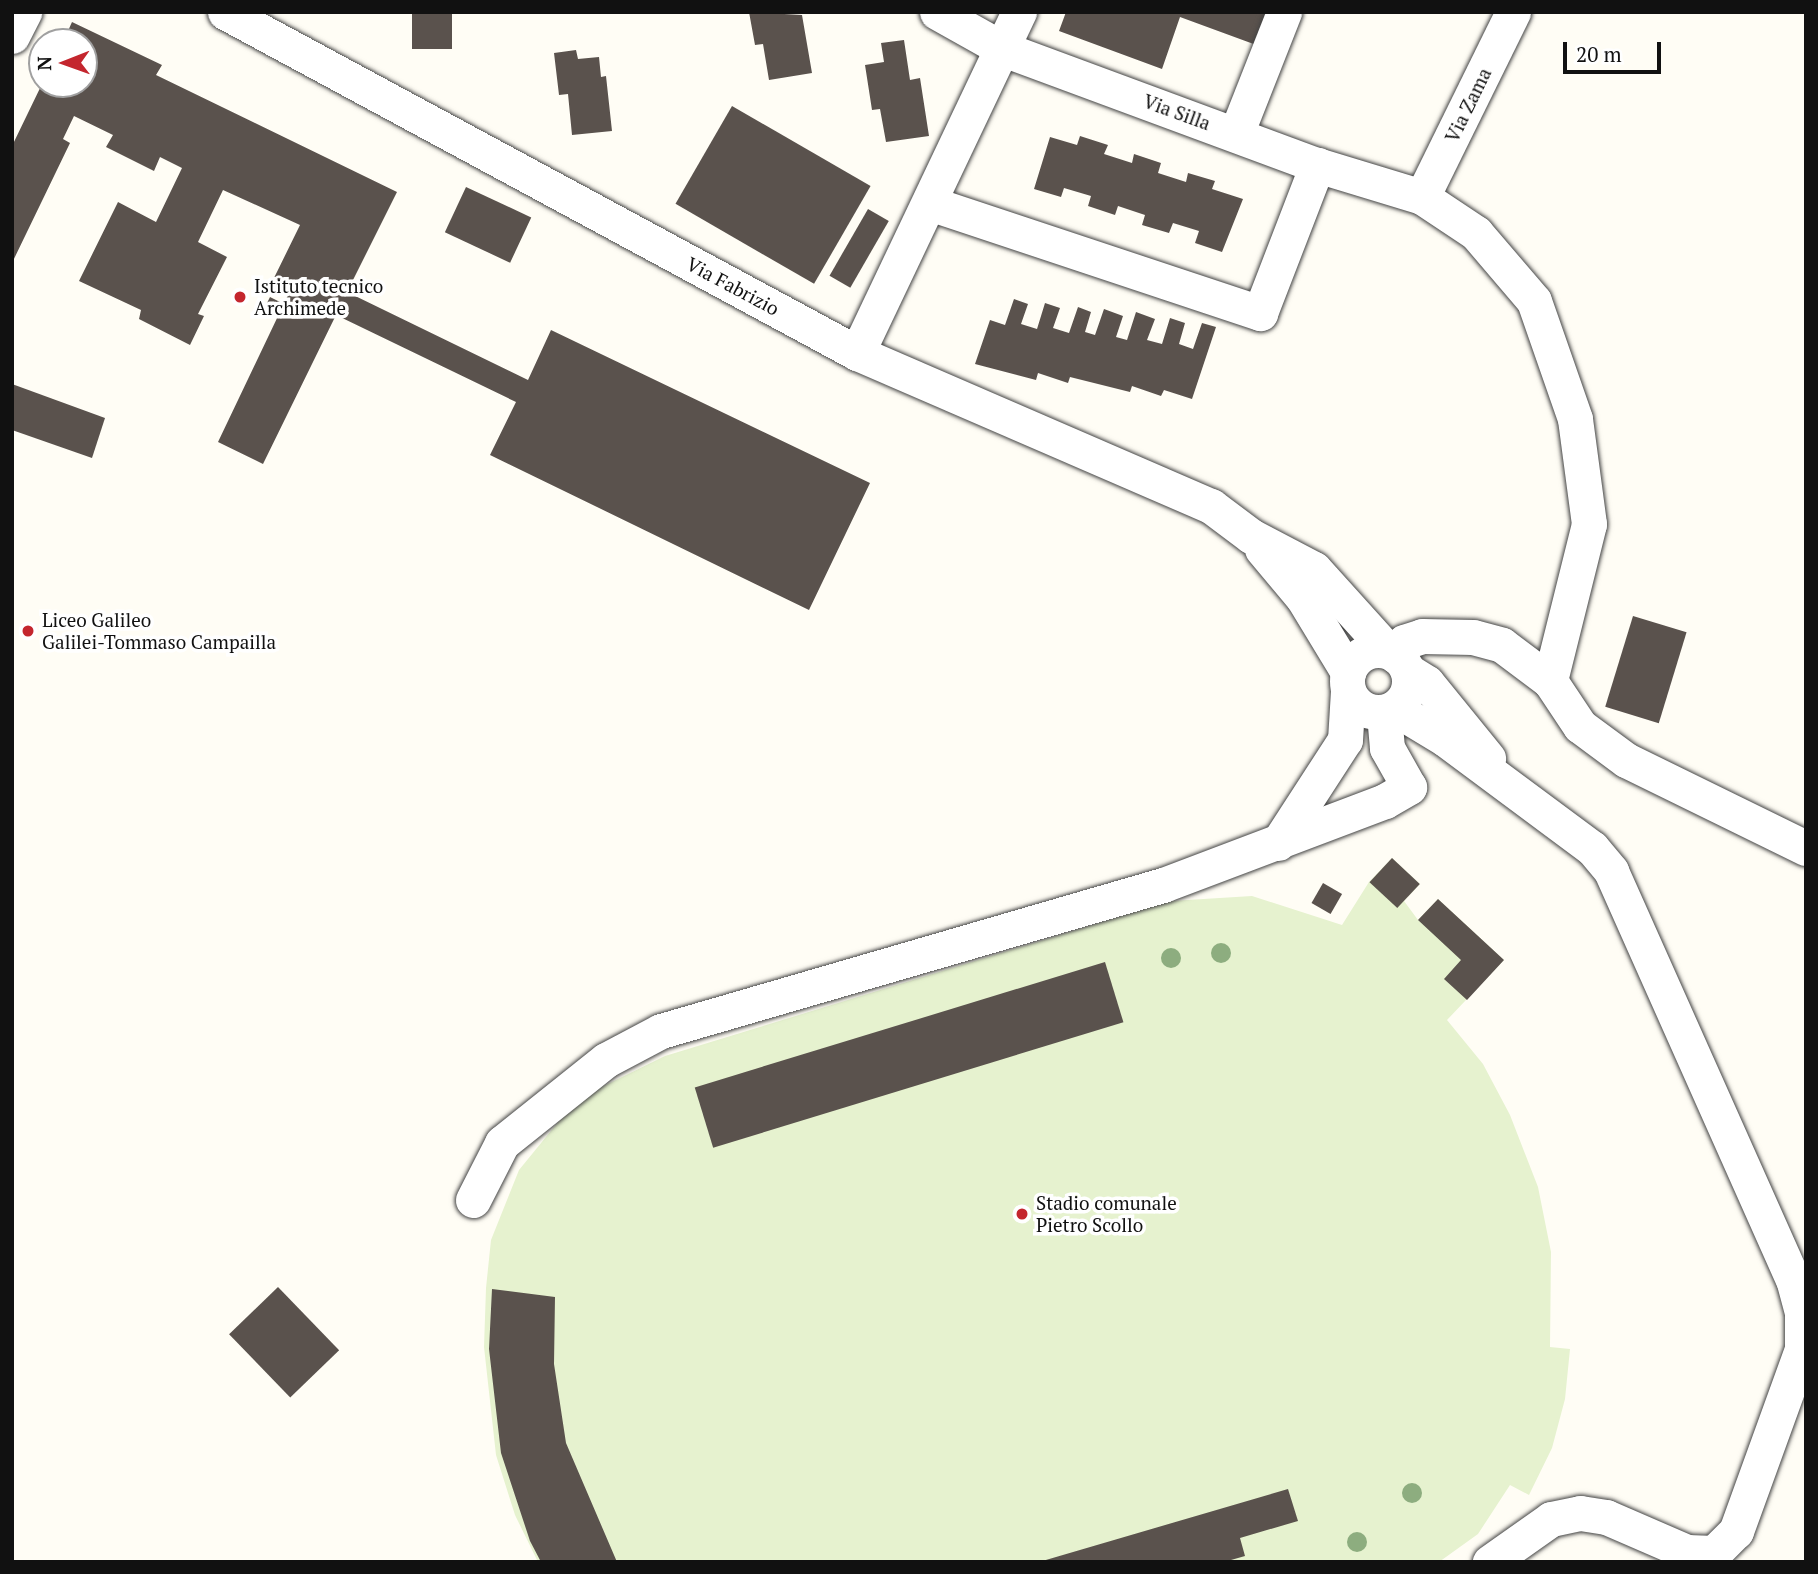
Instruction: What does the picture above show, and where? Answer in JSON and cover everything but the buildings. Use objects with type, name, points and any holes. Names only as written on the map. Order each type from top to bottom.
[{"type":"street","points":[[12,36],[24,12]]},
{"type":"street","name":"Via Fabrizio","points":[[225,12],[857,353],[1211,506],[1251,536]]},
{"type":"street","name":"Via Silla","points":[[937,12],[1003,48],[1317,165],[1422,197],[1476,233],[1534,301],[1575,419],[1589,524],[1550,681]]},
{"type":"street","points":[[857,353],[932,204],[1019,12]]},
{"type":"street","points":[[1236,134],[1284,12]]},
{"type":"street","name":"Via Zama","points":[[1422,197],[1513,12]]},
{"type":"street","points":[[932,204],[1260,313],[1317,165]]},
{"type":"street","points":[[1251,536],[1314,569],[1397,660],[1427,683],[1464,724],[1508,787]]},
{"type":"street","points":[[1251,536],[1303,598],[1348,681],[1358,706],[1389,710],[1445,739],[1592,848],[1611,871],[1793,1279],[1804,1312],[1802,1349],[1736,1531],[1714,1557],[1687,1552],[1606,1517],[1580,1513],[1551,1519],[1490,1562]]},
{"type":"street","points":[[473,1200],[502,1143],[606,1060],[661,1031],[1163,885],[1278,843],[1409,788],[1387,748],[1389,710],[1408,688],[1397,660],[1404,642],[1422,636],[1474,638],[1502,645],[1550,681],[1580,726],[1626,760],[1806,848]]},
{"type":"street","points":[[1278,843],[1345,740],[1348,681],[1368,651],[1397,660]]},
{"type":"green space","name":"Stadio comunale Pietro Scollo","points":[[1392,858],[1420,884],[1404,901],[1418,920],[1438,899],[1504,960],[1447,1020],[1483,1064],[1510,1115],[1538,1187],[1551,1252],[1550,1347],[1570,1349],[1565,1399],[1552,1448],[1529,1495],[1510,1485],[1478,1534],[1439,1562],[538,1562],[515,1515],[496,1455],[484,1347],[486,1288],[491,1240],[519,1170],[577,1099],[665,1056],[1171,901],[1252,896],[1342,925],[1369,882]]},
{"type":"place","name":"Istituto tecnico Archimede","points":[[240,297]]},
{"type":"place","name":"Liceo Galileo Galilei-Tommaso Campailla","points":[[28,631]]},
{"type":"place","name":"Stadio comunale Pietro Scollo","points":[[1022,1214]]}]
